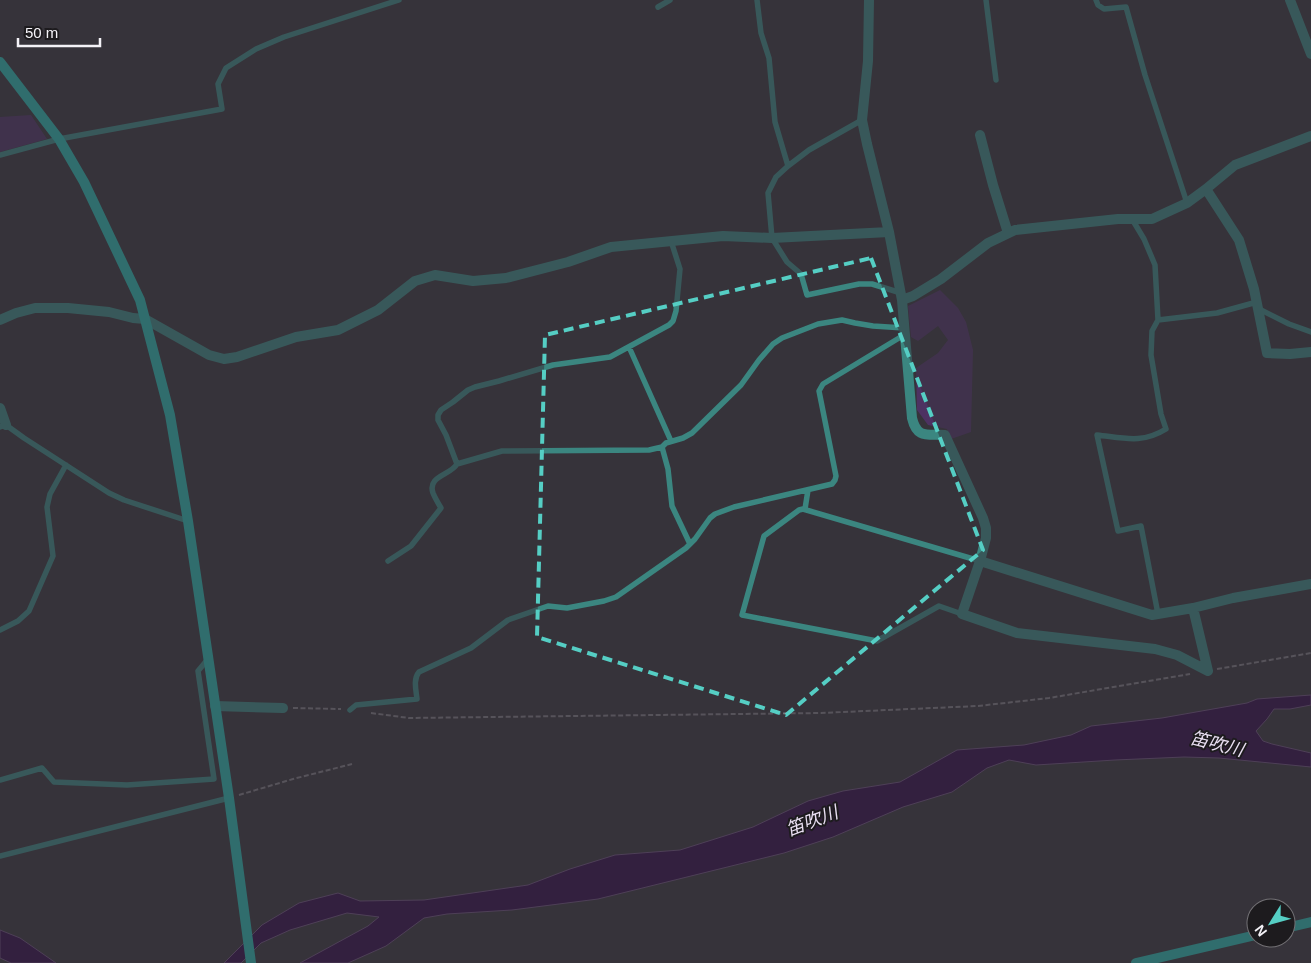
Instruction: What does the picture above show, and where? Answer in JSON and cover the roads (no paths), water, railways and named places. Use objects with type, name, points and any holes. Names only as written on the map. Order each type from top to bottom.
[{"type":"street","points":[[869,0],[868,61],[862,120],[889,232],[901,296],[912,418],[914,427],[918,432],[923,434],[945,434],[986,528],[986,538],[980,561],[962,614],[1017,633],[1155,650],[1177,655],[1208,671],[1193,608]]},
{"type":"street","points":[[1290,0],[1311,54]]},
{"type":"street","points":[[0,62],[59,139],[84,182],[140,300],[170,415],[188,520],[251,963]]},
{"type":"street","points":[[980,135],[1008,233]]},
{"type":"street","points":[[901,296],[913,296],[941,279],[988,243],[1015,230],[1118,219],[1152,219],[1187,203],[1235,166],[1311,136]]},
{"type":"street","points":[[1206,190],[1239,240],[1258,305],[1267,353],[1290,354],[1311,352]]},
{"type":"street","points":[[0,320],[35,308],[68,308],[109,312],[145,319],[209,355],[224,359],[237,357],[296,336],[338,330],[378,310],[415,281],[435,275],[473,282],[506,278],[568,262],[611,247],[722,236],[772,238],[889,232]]},
{"type":"street","points":[[0,408],[3,426]]},
{"type":"street","points":[[980,561],[1152,615],[1311,584]]},
{"type":"street","points":[[215,706],[283,708]]},
{"type":"street","points":[[1296,926],[1311,922]]},
{"type":"street","points":[[1136,963],[1246,937]]},
{"type":"lane","points":[[0,155],[59,139],[222,109],[218,84],[226,68],[256,49],[284,37],[399,0]]},
{"type":"lane","points":[[658,7],[670,0]]},
{"type":"lane","points":[[757,0],[761,34],[769,58],[775,122],[788,166]]},
{"type":"lane","points":[[986,0],[996,80]]},
{"type":"lane","points":[[1096,0],[1098,5],[1104,9],[1126,7],[1145,75],[1187,203]]},
{"type":"lane","points":[[862,120],[809,150],[776,177],[768,192],[772,238],[787,262],[801,274],[807,295],[859,284],[872,284],[901,296]]},
{"type":"lane","points":[[1132,219],[1144,238],[1156,265],[1158,320],[1152,331],[1151,355],[1161,414],[1166,429],[1155,436],[1135,440],[1097,436],[1118,531],[1141,526],[1158,614]]},
{"type":"lane","points":[[457,464],[438,420],[438,415],[441,410],[468,390],[475,386],[553,365],[610,357],[673,321],[676,312],[680,269],[671,241]]},
{"type":"lane","points":[[1158,320],[1217,314],[1258,305],[1289,324],[1311,332]]},
{"type":"lane","points":[[388,561],[411,546],[440,508],[432,490],[432,485],[437,478],[450,472],[457,464],[502,451],[649,450],[662,447],[666,443],[683,438],[692,432],[740,385],[773,344],[782,338],[818,324],[842,320],[855,324],[904,331]]},
{"type":"lane","points":[[350,710],[356,705],[417,699],[416,676],[419,672],[471,648],[508,620],[548,606],[567,608],[616,597],[690,544],[715,514],[734,507],[832,484],[836,476],[819,390],[823,384],[904,331]]},
{"type":"lane","points":[[628,347],[671,441]]},
{"type":"lane","points":[[3,426],[109,493],[124,500],[188,520]]},
{"type":"lane","points":[[662,447],[668,470],[672,506],[690,544]]},
{"type":"lane","points":[[0,630],[18,621],[29,611],[53,556],[47,507],[50,494],[66,465]]},
{"type":"lane","points":[[805,509],[808,490]]},
{"type":"lane","points":[[962,614],[939,606],[878,641],[742,615],[764,536],[799,510],[805,509],[980,561]]},
{"type":"lane","points":[[0,780],[42,768],[54,782],[127,785],[214,779],[198,671],[208,660]]},
{"type":"lane","points":[[0,856],[229,798]]},
{"type":"water","name":"笛吹川","points":[[1311,695],[1311,705],[1290,709],[1274,709],[1256,731],[1263,741],[1311,753],[1311,767],[1219,758],[1184,757],[1036,765],[1009,760],[987,768],[952,792],[903,807],[833,837],[784,853],[598,899],[512,910],[447,914],[424,918],[386,946],[348,963],[300,963],[368,926],[379,917],[347,913],[290,930],[261,943],[241,963],[224,963],[262,925],[299,903],[338,893],[360,901],[424,900],[528,885],[615,855],[680,850],[753,827],[808,801],[843,791],[900,782],[957,750],[1024,745],[1071,735],[1091,726],[1162,718],[1247,703],[1257,699]]},
{"type":"water","points":[[0,930],[20,938],[56,963],[11,963],[0,958]]}]
